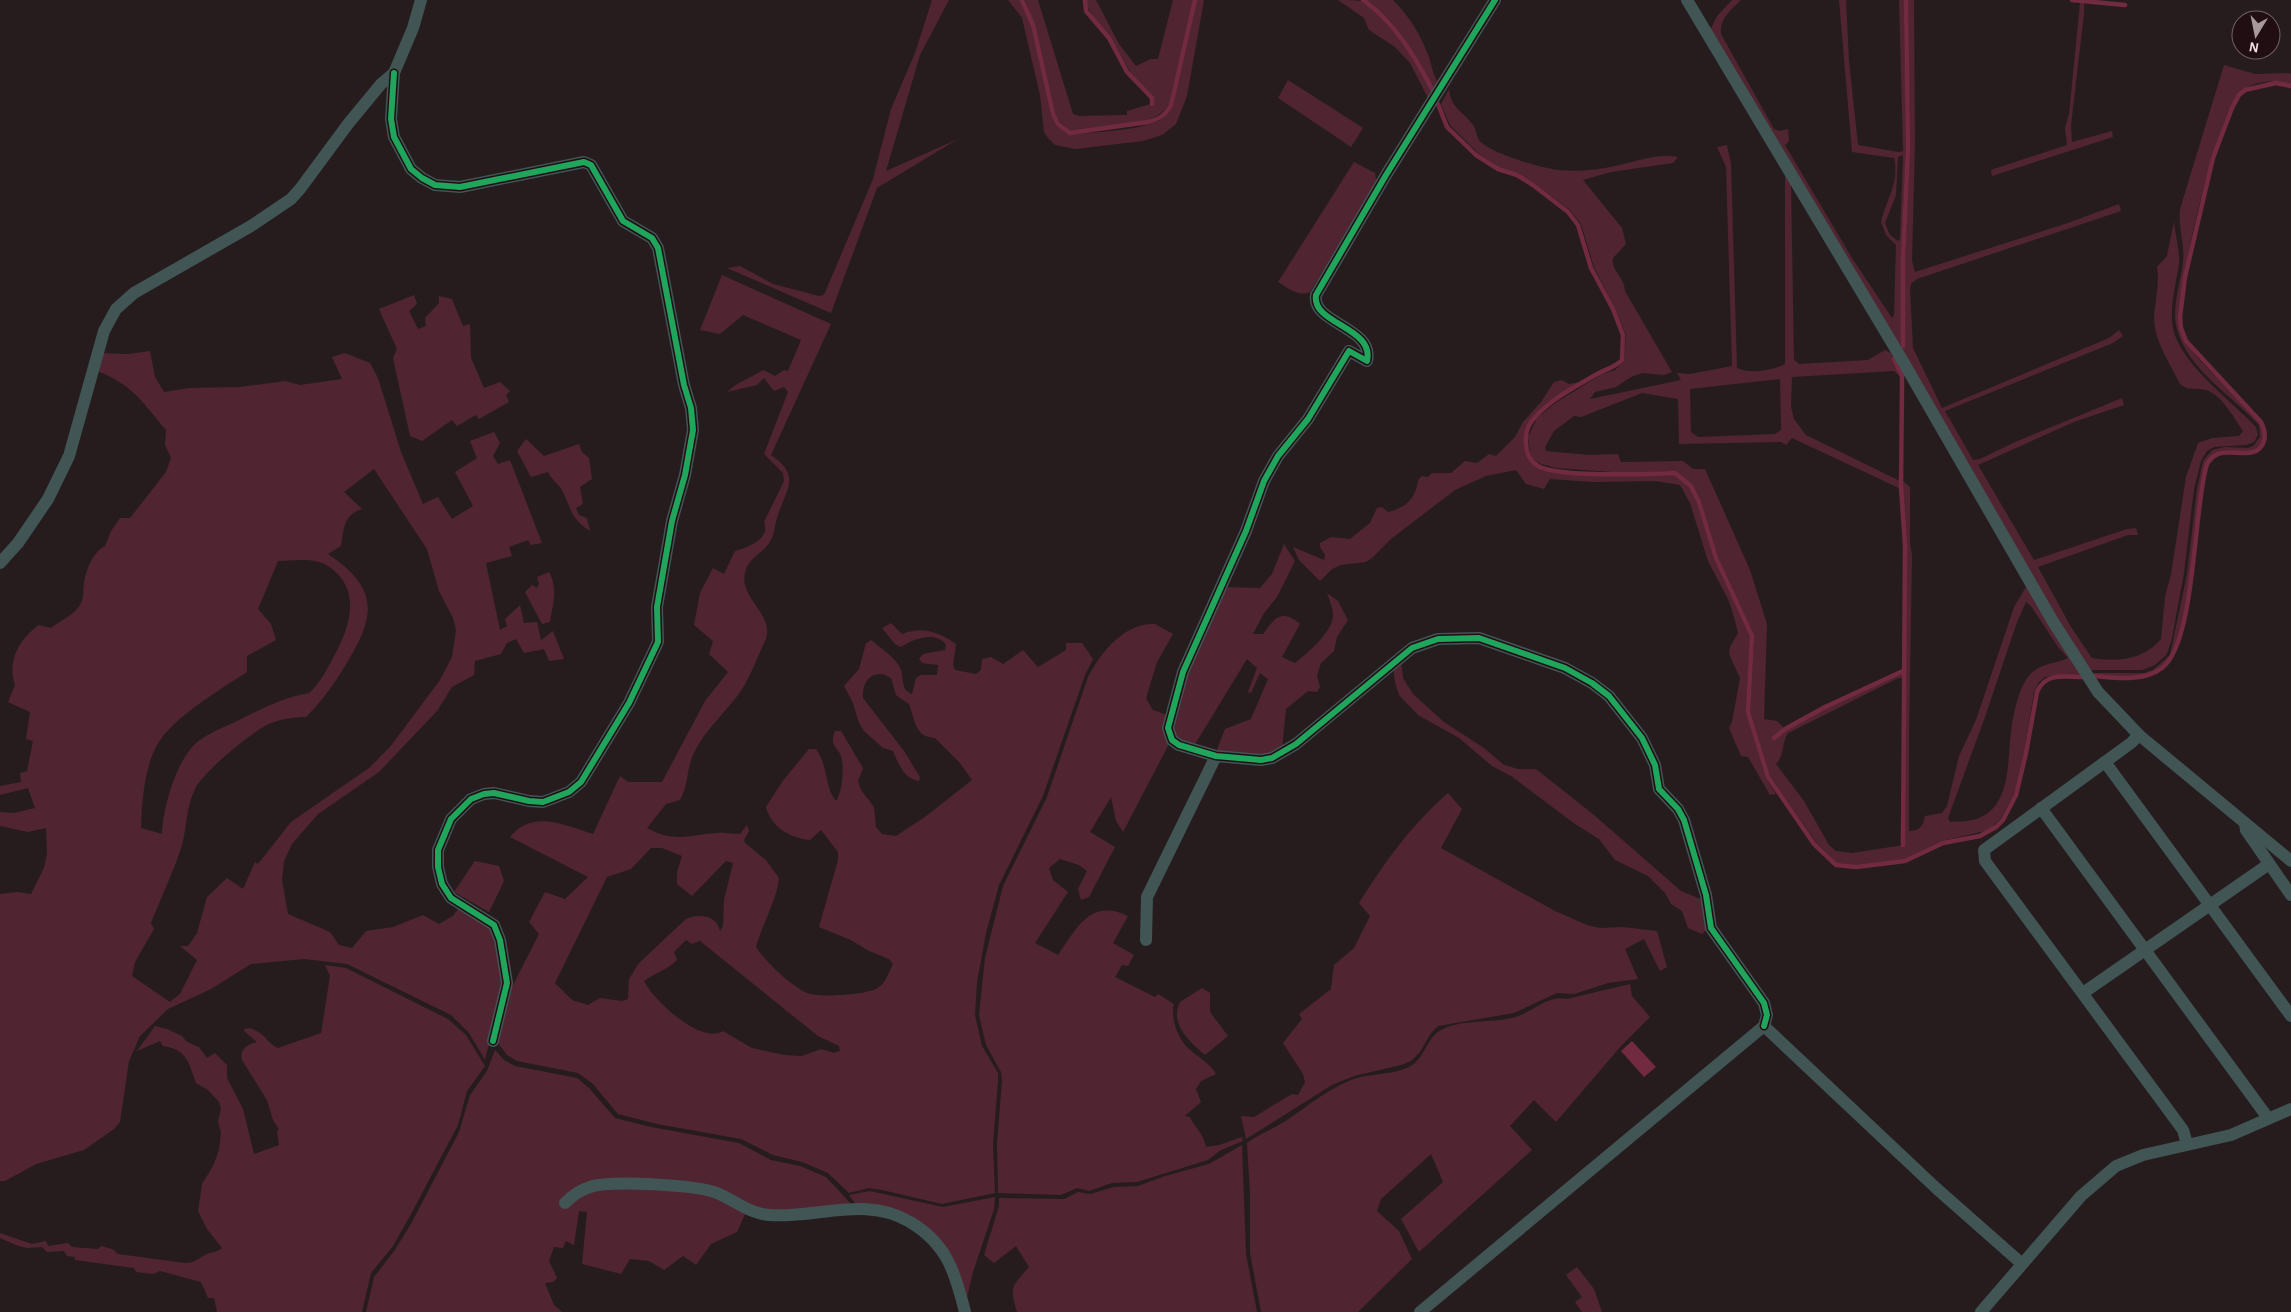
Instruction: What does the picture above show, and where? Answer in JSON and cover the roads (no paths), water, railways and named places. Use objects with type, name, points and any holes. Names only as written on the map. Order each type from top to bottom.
[{"type":"street","points":[[421,0],[413,28],[394,73],[391,120],[394,137],[411,169],[435,185],[460,187],[584,162],[592,165],[623,221],[652,238],[658,248],[684,385],[691,408],[693,430],[690,454],[672,521],[657,607],[658,642],[629,703],[593,766],[581,782],[557,799],[543,802],[529,801],[494,793],[484,794],[471,799],[451,819],[443,834],[438,850],[438,867],[442,884],[451,898],[494,925],[500,940],[507,983],[493,1041]]},
{"type":"street","points":[[1420,1312],[1764,1026],[1767,1015],[1764,1003],[1711,928],[1706,895],[1689,833],[1678,809],[1659,789],[1650,752],[1609,696],[1592,683],[1565,668],[1479,638],[1438,639],[1412,648],[1285,752],[1261,760],[1216,756],[1179,745],[1168,734],[1170,715],[1189,656],[1246,531],[1270,469],[1308,419],[1349,351],[1367,361],[1366,345],[1327,316],[1316,304],[1316,295],[1386,175],[1495,0]]},
{"type":"street","points":[[1687,0],[1901,358],[1973,485],[2090,681],[2139,735],[2291,861]]},
{"type":"street","points":[[0,563],[18,543],[48,499],[70,456],[104,331],[116,309],[134,293],[251,226],[291,198],[300,189],[348,124],[381,84],[394,73]]},
{"type":"street","points":[[2139,735],[1984,850],[1983,856],[2183,1130],[2187,1144]]},
{"type":"street","points":[[1146,940],[1147,897],[1216,756]]},
{"type":"street","points":[[2105,762],[2291,1016]]},
{"type":"street","points":[[2041,808],[2268,1118]]},
{"type":"street","points":[[2245,822],[2246,830],[2291,895]]},
{"type":"street","points":[[2083,993],[2269,864]]},
{"type":"street","points":[[1764,1026],[1936,1188],[2022,1264]]},
{"type":"street","points":[[1981,1312],[2081,1196],[2116,1166],[2143,1156],[2187,1144],[2231,1135],[2291,1109]]},
{"type":"street","points":[[565,1202],[589,1187],[602,1184],[648,1185],[701,1188],[718,1193],[756,1214],[787,1216],[858,1208],[894,1214],[923,1230],[948,1258],[965,1312]]},
{"type":"waterway","points":[[1022,0],[1033,25],[1053,114],[1058,124],[1070,133],[1148,122],[1159,118],[1166,112],[1171,105],[1195,0]]},
{"type":"waterway","points":[[1085,0],[1086,11],[1109,38],[1127,72],[1152,98],[1152,104]]},
{"type":"waterway","points":[[1363,0],[1394,29],[1411,53],[1433,91]]},
{"type":"waterway","points":[[1903,346],[1903,259],[1908,149],[1906,0]]},
{"type":"waterway","points":[[2072,0],[2125,5]]},
{"type":"waterway","points":[[2095,676],[2130,678],[2147,675],[2162,668],[2173,654],[2181,631],[2187,604],[2202,484],[2207,464],[2218,454],[2250,453],[2256,451],[2264,441],[2265,436],[2261,422],[2186,341],[2181,328],[2180,317],[2185,277],[2213,158],[2232,108],[2239,95],[2245,90],[2276,83],[2291,86]]},
{"type":"waterway","points":[[1438,104],[1447,127],[1476,155],[1498,169],[1517,175],[1568,212],[1578,225],[1591,268],[1613,309],[1623,335],[1622,360],[1558,398],[1543,409],[1529,425],[1526,436],[1526,447],[1529,456],[1538,466],[1549,470],[1583,474],[1675,473],[1691,486],[1699,502],[1716,558],[1752,636],[1748,712],[1768,777],[1814,844],[1836,865],[1856,867],[1905,861],[1943,843],[1980,836],[1996,827],[2003,820],[2016,795],[2037,692],[2045,681],[2050,678],[2062,676],[2083,677]]},
{"type":"waterway","points":[[1894,359],[1902,376],[1901,487],[1905,545],[1903,845]]},
{"type":"waterway","points":[[1774,738],[1785,729],[1825,707],[1903,671]]}]
